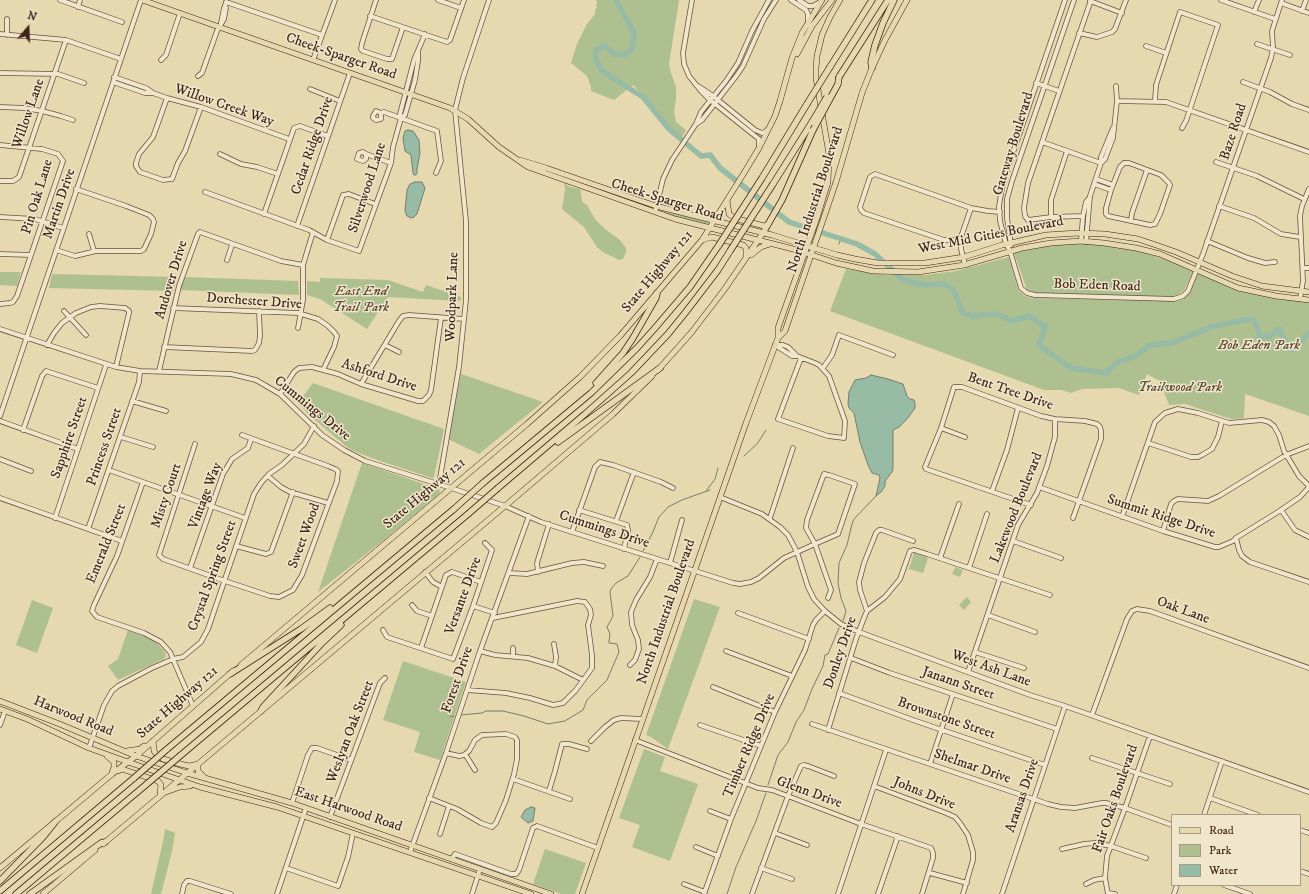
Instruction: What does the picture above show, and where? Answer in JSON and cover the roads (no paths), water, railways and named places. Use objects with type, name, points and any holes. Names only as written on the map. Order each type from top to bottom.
[{"type":"highway","points":[[16,894],[542,451],[611,392],[649,354],[685,313],[718,270],[888,0]]},
{"type":"highway","points":[[872,68],[871,62],[875,45],[894,0]]},
{"type":"highway","points":[[0,891],[591,393],[637,348],[686,292],[720,245],[871,1]]},
{"type":"highway","points":[[763,233],[782,200],[813,130],[838,84],[839,77]]},
{"type":"highway","points":[[541,435],[543,430],[600,379],[622,353],[656,298],[657,292]]},
{"type":"highway","points":[[542,451],[548,449],[660,368]]},
{"type":"highway","points":[[230,674],[301,629],[342,599],[352,594]]},
{"type":"highway","points":[[261,711],[262,706],[357,607]]},
{"type":"highway","points":[[0,881],[43,837],[55,822]]},
{"type":"highway","points":[[30,894],[100,843],[104,842]]},
{"type":"main road","name":"Cheek-Sparger Road","points":[[141,0],[180,14],[220,25],[313,60],[409,92],[455,110],[476,125],[499,147],[520,160],[528,167],[555,174],[695,224],[811,255]]},
{"type":"main road","points":[[788,73],[798,40],[822,0]]},
{"type":"main road","points":[[788,73],[802,42],[832,0]]},
{"type":"main road","name":"North Industrial Boulevard","points":[[778,338],[778,328],[817,218],[828,182],[829,154],[816,78],[817,56],[822,35],[840,0]]},
{"type":"main road","name":"North Industrial Boulevard","points":[[582,894],[746,423],[775,345],[778,338],[785,331],[847,149],[861,97],[889,30],[907,0]]},
{"type":"main road","name":"State Highway 121","points":[[0,868],[112,774],[136,756],[230,674],[580,377],[620,336],[700,241],[714,221],[759,148],[770,126],[780,101],[788,73]]},
{"type":"main road","points":[[727,200],[728,210],[732,217],[764,226],[769,223]]},
{"type":"main road","name":"Cheek-Sparger Road","points":[[656,209],[763,233],[814,248]]},
{"type":"main road","points":[[695,224],[700,231],[700,241],[712,237],[743,245],[746,248],[746,260]]},
{"type":"main road","points":[[43,894],[613,414],[660,368],[702,318],[746,260],[763,233]]},
{"type":"main road","name":"West Mid Cities Boulevard","points":[[814,248],[855,259],[878,263],[925,263],[964,257],[1008,243],[1059,233],[1105,234],[1138,239],[1168,249],[1232,276],[1262,286],[1309,292]]},
{"type":"main road","name":"West Mid Cities Boulevard","points":[[811,255],[853,267],[889,272],[933,270],[965,265],[1010,251],[1051,243],[1084,242],[1122,245],[1165,256],[1238,288],[1276,296],[1309,300]]},
{"type":"main road","points":[[746,260],[758,249],[771,244]]},
{"type":"main road","points":[[853,267],[855,259]]},
{"type":"main road","name":"Harwood Road","points":[[0,701],[54,721],[136,756]]},
{"type":"main road","points":[[2,710],[8,704]]},
{"type":"main road","name":"Harwood Road","points":[[2,710],[27,719],[89,748],[128,762]]},
{"type":"main road","points":[[51,730],[54,721]]},
{"type":"main road","points":[[125,751],[140,749],[153,741],[154,751],[157,755],[190,766],[198,764]]},
{"type":"main road","points":[[103,753],[114,762],[112,774]]},
{"type":"main road","name":"East Harwood Road","points":[[136,756],[186,773],[292,803],[551,894]]},
{"type":"main road","name":"East Harwood Road","points":[[128,762],[200,787],[250,799],[304,816],[527,893]]},
{"type":"main road","points":[[198,764],[198,771],[204,777]]},
{"type":"main road","points":[[112,774],[122,769],[158,781],[162,785],[159,795]]},
{"type":"main road","points":[[159,795],[188,785],[200,787]]},
{"type":"main road","points":[[249,790],[250,799]]},
{"type":"main road","points":[[328,824],[330,816]]},
{"type":"main road","points":[[353,833],[356,826]]},
{"type":"main road","points":[[385,844],[388,837]]},
{"type":"main road","points":[[450,866],[452,859]]},
{"type":"street","points":[[60,0],[122,22]]},
{"type":"street","points":[[75,0],[76,6]]},
{"type":"street","points":[[76,6],[80,0]]},
{"type":"street","name":"Martin Drive","points":[[0,416],[141,0]]},
{"type":"street","points":[[313,60],[334,0]]},
{"type":"street","points":[[376,0],[361,50],[363,52],[387,59],[392,59],[403,27]]},
{"type":"street","points":[[438,0],[461,8]]},
{"type":"street","points":[[370,16],[447,42],[450,40],[464,0]]},
{"type":"street","name":"Woodpark Lane","points":[[439,484],[459,367],[466,300],[466,221],[455,110],[463,78],[489,0]]},
{"type":"street","points":[[692,0],[683,53],[684,64],[689,76],[710,100],[716,102],[759,138],[759,148]]},
{"type":"street","points":[[656,209],[667,168],[696,124],[701,112],[732,73],[769,0]]},
{"type":"street","points":[[696,124],[702,120],[743,66],[764,19],[776,0]]},
{"type":"street","points":[[791,0],[806,10],[808,14],[808,22]]},
{"type":"street","points":[[799,0],[808,6],[813,6],[822,0]]},
{"type":"street","name":"Gateway Boulevard","points":[[1010,251],[1000,221],[1001,194],[1004,179],[1065,0]]},
{"type":"street","name":"Gateway Boulevard","points":[[1008,243],[1007,199],[1012,180],[1074,0]]},
{"type":"street","points":[[1079,33],[1097,37],[1112,32],[1115,29],[1126,0]]},
{"type":"street","points":[[1221,0],[1275,19]]},
{"type":"street","points":[[1254,12],[1259,0]]},
{"type":"street","points":[[1302,11],[1306,0]]},
{"type":"street","points":[[1083,216],[1051,217],[1028,220],[1024,208],[1026,191],[1090,1],[1122,12]]},
{"type":"street","points":[[198,76],[203,71],[220,25],[226,2],[322,35]]},
{"type":"street","points":[[1281,2],[1309,13]]},
{"type":"street","name":"Baze Road","points":[[1196,270],[1271,58],[1273,48],[1272,31],[1281,2]]},
{"type":"street","points":[[1155,101],[1156,85],[1180,12],[1218,25],[1190,110],[1182,128]]},
{"type":"street","points":[[161,60],[166,55],[180,14]]},
{"type":"street","points":[[7,19],[7,35]]},
{"type":"street","points":[[0,34],[66,40],[120,59]]},
{"type":"street","points":[[409,92],[414,60],[425,34]]},
{"type":"street","name":"Willow Lane","points":[[0,181],[13,181],[17,179],[66,40]]},
{"type":"street","points":[[1257,44],[1273,48],[1290,55]]},
{"type":"street","points":[[1146,46],[1166,53]]},
{"type":"street","points":[[0,73],[54,74],[84,83]]},
{"type":"street","name":"Cedar Ridge Drive","points":[[297,226],[350,73]]},
{"type":"street","name":"Willow Creek Way","points":[[113,80],[146,88],[152,93],[167,98],[201,106],[289,140]]},
{"type":"street","points":[[1243,82],[1309,110]]},
{"type":"street","points":[[1036,83],[1059,91]]},
{"type":"street","points":[[696,84],[713,96],[716,102]]},
{"type":"street","points":[[1084,233],[1090,196],[1101,163],[1101,157],[1112,133],[1117,100],[1116,86]]},
{"type":"street","points":[[310,89],[340,101]]},
{"type":"street","name":"Silverwood Lane","points":[[327,240],[359,252],[391,163],[393,147],[402,118],[400,114],[409,92]]},
{"type":"street","points":[[167,98],[153,137],[139,154],[136,163],[136,166],[140,172],[163,180],[172,179],[178,163],[185,151],[201,106]]},
{"type":"street","points":[[1117,100],[1166,102],[1309,152]]},
{"type":"street","points":[[0,107],[24,108],[42,111],[73,120]]},
{"type":"street","points":[[381,113],[384,112],[437,131],[441,161],[436,173]]},
{"type":"street","points":[[738,120],[762,133],[765,132],[770,126]]},
{"type":"street","points":[[264,214],[294,128],[296,126],[300,126],[328,136]]},
{"type":"street","points":[[1042,142],[1101,163]]},
{"type":"street","name":"Pin Oak Lane","points":[[0,145],[29,148],[58,154],[63,161],[16,296],[11,303],[0,304]]},
{"type":"street","points":[[1051,217],[1051,200],[1066,151]]},
{"type":"street","points":[[220,154],[241,164],[257,167],[278,174]]},
{"type":"street","points":[[366,154],[391,163]]},
{"type":"street","points":[[1216,162],[1257,176],[1304,199]]},
{"type":"street","points":[[1124,163],[1129,163],[1147,170],[1161,175],[1169,183],[1160,214],[1155,224],[1150,225],[1108,216],[1106,214],[1106,208],[1120,167],[1124,163]]},
{"type":"street","points":[[1131,220],[1147,170]]},
{"type":"street","points":[[961,240],[944,240],[864,213],[860,207],[870,177],[874,174],[971,208],[1000,212]]},
{"type":"street","points":[[1096,178],[1113,185]]},
{"type":"street","points":[[1094,184],[1111,190]]},
{"type":"street","points":[[56,250],[75,256],[94,251],[143,250],[154,225],[153,219],[149,215],[76,189]]},
{"type":"street","points":[[1300,300],[1303,281],[1303,268],[1300,237],[1300,216],[1304,199],[1309,189]]},
{"type":"street","points":[[205,192],[313,232],[327,240],[343,195],[349,194],[375,204]]},
{"type":"street","points":[[1084,242],[1083,216],[1086,202],[1090,196]]},
{"type":"street","points":[[1219,206],[1254,218],[1281,234],[1300,237]]},
{"type":"street","points":[[965,265],[961,249],[961,240],[971,208]]},
{"type":"street","points":[[0,216],[42,221],[63,228]]},
{"type":"street","name":"Andover Drive","points":[[159,371],[179,286],[200,232],[281,261],[303,265]]},
{"type":"street","points":[[298,328],[304,292],[303,265],[313,232]]},
{"type":"street","points":[[89,234],[94,251]]},
{"type":"street","points":[[1207,241],[1248,258],[1265,262],[1275,262]]},
{"type":"street","points":[[227,260],[232,244]]},
{"type":"street","name":"Bob Eden Road","points":[[1010,251],[1021,288],[1027,293],[1035,295],[1179,298],[1188,291],[1196,270]]},
{"type":"street","points":[[0,254],[31,255]]},
{"type":"street","points":[[1303,268],[1309,268]]},
{"type":"street","points":[[47,345],[62,323],[70,317],[84,310],[100,306],[120,306],[128,309],[129,313],[116,368]]},
{"type":"street","name":"Dorchester Drive","points":[[173,308],[301,314],[318,319],[328,326],[337,336],[334,347],[323,370]]},
{"type":"street","points":[[64,311],[86,335]]},
{"type":"street","points":[[164,347],[255,350],[259,343],[260,336],[259,311]]},
{"type":"street","points":[[361,384],[403,316],[408,315],[464,319]]},
{"type":"street","name":"Ashford Drive","points":[[280,394],[294,372],[299,368],[312,368],[323,370],[361,384],[418,401],[426,399],[433,382],[441,318]]},
{"type":"street","name":"Cummings Drive","points":[[0,329],[116,368],[140,371],[231,374],[256,380],[280,394],[322,435],[344,450],[365,461],[505,506],[572,532],[733,583],[747,583],[759,578],[784,558],[838,534],[855,484],[824,474],[807,520],[806,528],[815,544]]},
{"type":"street","points":[[823,368],[832,355],[839,335],[893,355]]},
{"type":"street","points":[[385,344],[399,352]]},
{"type":"street","points":[[775,345],[783,345],[799,357]]},
{"type":"street","points":[[775,345],[794,357],[799,357],[823,368],[832,381],[845,421],[844,438],[828,436],[778,419],[799,357]]},
{"type":"street","points":[[787,353],[790,349]]},
{"type":"street","name":"Sapphire Street","points":[[54,518],[106,365]]},
{"type":"street","points":[[23,430],[42,376],[46,371],[98,388]]},
{"type":"street","name":"Princess Street","points":[[88,530],[139,382],[140,371]]},
{"type":"street","name":"Bent Tree Drive","points":[[940,428],[953,388],[957,386],[1018,408],[1055,419],[1085,421],[1097,424],[1100,427],[1101,439],[1079,501]]},
{"type":"street","points":[[132,401],[166,412]]},
{"type":"street","points":[[992,491],[1007,450],[1018,408]]},
{"type":"street","points":[[1122,517],[1155,422],[1160,416],[1172,410],[1178,409],[1188,410],[1236,424],[1262,420],[1269,422],[1274,426],[1286,455],[1299,476],[1309,486]]},
{"type":"street","name":"Lakewood Boulevard","points":[[968,672],[1018,525],[1031,505],[1039,487],[1052,449],[1055,436],[1055,419]]},
{"type":"street","points":[[0,421],[78,449]]},
{"type":"street","points":[[1148,443],[1192,457],[1198,457],[1212,449],[1218,436],[1222,421]]},
{"type":"street","name":"Crystal Spring Street","points":[[89,748],[104,705],[112,690],[127,680],[173,659],[183,657],[201,642],[208,629],[254,494],[268,476],[304,444],[314,426]]},
{"type":"street","points":[[965,437],[940,428],[925,466],[926,469],[1031,505]]},
{"type":"street","points":[[242,435],[294,454]]},
{"type":"street","points":[[121,437],[153,447]]},
{"type":"street","name":"Vintage Way","points":[[190,568],[227,466],[232,459],[248,448],[251,439]]},
{"type":"street","name":"Misty Court","points":[[190,568],[163,559],[159,555],[178,494],[196,444]]},
{"type":"street","points":[[1162,531],[1171,504],[1174,501],[1178,499],[1208,501],[1219,496],[1286,455],[1309,446]]},
{"type":"street","points":[[770,518],[793,448]]},
{"type":"street","name":"Sweet Wood","points":[[225,581],[270,596],[278,597],[293,590],[298,583],[310,555],[337,481],[338,471],[294,454]]},
{"type":"street","points":[[0,459],[31,471]]},
{"type":"street","points":[[572,532],[595,467],[599,463],[602,462],[634,472],[673,488]]},
{"type":"street","points":[[109,470],[245,518]]},
{"type":"street","points":[[616,521],[634,472]]},
{"type":"street","points":[[268,476],[282,487],[328,504]]},
{"type":"street","name":"Emerald Street","points":[[143,482],[117,556],[92,611],[97,617],[154,637],[167,649],[173,659]]},
{"type":"street","name":"Summit Ridge Drive","points":[[1039,487],[1162,531],[1215,547],[1233,541],[1281,510],[1300,497],[1309,486]]},
{"type":"street","points":[[236,546],[266,554],[271,552],[293,492]]},
{"type":"street","name":"West Ash Lane","points":[[720,497],[770,518],[788,535],[798,552],[808,587],[814,598],[825,611],[841,624],[1030,695],[1092,715],[1309,792]]},
{"type":"street","points":[[0,498],[122,541]]},
{"type":"street","points":[[1073,518],[1079,501]]},
{"type":"street","points":[[959,504],[940,558],[1050,595]]},
{"type":"street","points":[[579,510],[625,524],[628,527],[624,549]]},
{"type":"street","points":[[1281,510],[1295,530],[1309,537]]},
{"type":"street","points":[[969,568],[987,514]]},
{"type":"street","name":"Forest Drive","points":[[410,852],[529,516]]},
{"type":"street","points":[[670,564],[682,520]]},
{"type":"street","points":[[538,572],[538,563],[549,524]]},
{"type":"street","points":[[867,611],[859,582],[877,531],[882,530],[913,541]]},
{"type":"street","points":[[1236,538],[1242,556],[1250,562],[1309,582]]},
{"type":"street","points":[[1013,541],[1061,558]]},
{"type":"street","name":"Versante Drive","points":[[421,648],[452,659],[473,606],[492,550],[484,543]]},
{"type":"street","points":[[815,544],[832,590],[828,598]]},
{"type":"street","name":"Donley Drive","points":[[828,730],[839,692],[867,611],[885,597],[900,579],[910,551],[914,550],[940,558]]},
{"type":"street","points":[[630,665],[635,660],[639,649],[638,640],[632,625],[631,612],[636,600],[650,577],[657,559]]},
{"type":"street","points":[[509,573],[521,574],[538,572],[572,563],[584,562],[603,566]]},
{"type":"street","points":[[190,568],[225,581]]},
{"type":"street","points":[[425,572],[433,582],[442,587]]},
{"type":"street","points":[[383,630],[388,637],[421,648],[446,575],[452,572],[481,582]]},
{"type":"street","points":[[467,690],[520,695],[553,705],[562,703],[576,690],[591,671],[593,665],[588,626],[591,615],[590,608],[587,603],[577,601],[494,615],[473,606]]},
{"type":"street","points":[[412,606],[417,611],[432,616]]},
{"type":"street","name":"Oak Lane","points":[[1092,715],[1129,614],[1136,610],[1141,609],[1150,611],[1309,668]]},
{"type":"street","name":"Timber Ridge Drive","points":[[704,893],[775,712],[809,640],[816,620],[825,611]]},
{"type":"street","points":[[738,613],[809,640]]},
{"type":"street","points":[[988,615],[1035,632]]},
{"type":"street","points":[[554,644],[556,657],[555,666]]},
{"type":"street","points":[[513,648],[513,656]]},
{"type":"street","points":[[480,651],[495,655],[528,658],[555,666],[583,680]]},
{"type":"street","points":[[726,652],[792,676]]},
{"type":"street","points":[[975,652],[1024,668]]},
{"type":"street","name":"Janann Street","points":[[851,658],[1057,729]]},
{"type":"street","points":[[173,659],[193,706]]},
{"type":"street","name":"Weslyan Oak Street","points":[[330,816],[380,683],[385,678]]},
{"type":"street","points":[[712,687],[775,712]]},
{"type":"street","name":"Brownstone Street","points":[[839,692],[913,720],[1045,765]]},
{"type":"street","points":[[930,764],[953,694]]},
{"type":"street","name":"Aransas Drive","points":[[1002,894],[1065,706]]},
{"type":"street","points":[[0,726],[2,710]]},
{"type":"street","points":[[591,741],[614,720],[621,718],[642,719]]},
{"type":"street","name":"Shelmar Drive","points":[[812,724],[1048,804],[1075,808],[1102,803],[1125,808],[1171,825]]},
{"type":"street","points":[[700,725],[761,746]]},
{"type":"street","points":[[430,798],[457,809],[481,823],[492,827],[494,827],[506,800],[513,779],[517,759],[518,747],[517,740],[514,737],[506,734],[482,735],[475,740],[465,754],[459,756],[446,753]]},
{"type":"street","name":"Fair Oaks Boulevard","points":[[1108,893],[1105,878],[1106,856],[1125,808],[1150,736]]},
{"type":"street","name":"Glenn Drive","points":[[635,740],[758,788],[772,790],[861,824],[931,848],[933,858],[930,873],[922,894]]},
{"type":"street","points":[[549,791],[562,744],[569,744],[587,749]]},
{"type":"street","points":[[292,803],[308,755],[312,748],[317,748],[351,760]]},
{"type":"street","points":[[838,894],[886,750]]},
{"type":"street","points":[[465,754],[475,770]]},
{"type":"street","points":[[1092,758],[1170,784]]},
{"type":"street","points":[[1204,814],[1222,762]]},
{"type":"street","points":[[752,894],[788,796],[801,766],[808,766],[834,776]]},
{"type":"street","points":[[513,779],[570,799]]},
{"type":"street","name":"Johns Drive","points":[[874,786],[930,806],[955,817],[965,829],[971,843],[973,860],[963,894]]},
{"type":"street","points":[[1210,798],[1255,814]]},
{"type":"street","points":[[440,834],[449,806]]},
{"type":"street","points":[[277,894],[306,808]]},
{"type":"street","points":[[710,811],[732,819]]},
{"type":"street","points":[[452,859],[455,854],[512,874],[516,874],[519,870],[533,828],[536,826],[598,848]]},
{"type":"street","points":[[286,868],[338,886],[348,857],[353,833]]},
{"type":"street","points":[[775,833],[807,845]]},
{"type":"street","points":[[878,894],[898,836]]},
{"type":"street","points":[[1062,848],[1094,843],[1111,846],[1146,858]]},
{"type":"street","points":[[696,847],[718,856]]},
{"type":"street","points":[[761,868],[792,880]]},
{"type":"street","points":[[472,894],[480,869]]},
{"type":"street","points":[[930,873],[967,883]]},
{"type":"street","points":[[1086,884],[1094,880],[1105,878]]},
{"type":"street","points":[[182,894],[186,882],[195,882],[231,894]]},
{"type":"street","points":[[684,884],[704,893]]},
{"type":"street","points":[[527,893],[528,886]]},
{"type":"street","points":[[1227,886],[1250,894]]},
{"type":"street","points":[[1108,893],[1115,894]]},
{"type":"water","points":[[405,131],[413,131],[419,140],[420,153],[416,175],[413,173],[411,155],[405,151],[403,138]]},
{"type":"water","points":[[422,182],[425,188],[417,214],[411,218],[407,216],[405,211],[407,190],[410,184]]},
{"type":"water","points":[[871,375],[903,384],[907,396],[914,400],[915,403],[915,408],[907,419],[899,427],[893,430],[892,472],[885,481],[885,486],[881,492],[876,496],[880,478],[879,475],[872,473],[868,465],[860,442],[854,413],[849,408],[848,404],[849,392],[855,380],[866,378]]},
{"type":"water","points":[[531,807],[535,808],[533,821],[528,823],[521,817],[525,810]]},
{"type":"waterway","points":[[616,0],[634,33],[632,50],[623,55],[614,54],[605,46],[596,50],[596,60],[602,71],[643,97],[669,129],[701,156],[710,155],[720,168],[789,222],[857,244],[875,254],[903,280],[925,285],[945,284],[953,289],[963,313],[971,316],[997,314],[1012,321],[1029,316],[1045,326],[1039,345],[1071,368],[1106,373],[1116,363],[1135,356],[1150,345],[1172,343],[1214,326],[1250,319],[1255,321],[1260,337],[1270,336],[1279,329],[1288,349],[1294,349],[1309,333]]},
{"type":"waterway","points":[[839,244],[841,239]]},
{"type":"waterway","points":[[744,456],[757,444],[766,430]]},
{"type":"waterway","points":[[706,491],[715,479],[718,468]]},
{"type":"waterway","points":[[643,551],[659,517],[668,507],[682,500],[710,490]]},
{"type":"waterway","points":[[843,621],[846,611],[841,598],[838,583],[839,563],[847,545],[854,519],[877,495]]},
{"type":"waterway","points":[[461,715],[482,713],[486,711],[503,711],[548,724],[565,721],[583,710],[587,700],[607,680],[619,652],[617,644],[609,643],[610,634],[607,627],[613,616],[610,592],[611,589],[616,583],[628,576],[640,557]]},
{"type":"waterway","points":[[768,785],[778,755],[788,742],[796,722],[804,710],[823,666],[825,655],[828,654],[839,628]]},
{"type":"waterway","points":[[450,717],[454,716]]},
{"type":"waterway","points":[[727,894],[736,867],[756,821],[766,793]]},
{"type":"park label","name":"East End Trail Park","points":[[361,300]]},
{"type":"park label","name":"Bob Eden Park","points":[[1259,346]]},
{"type":"park label","name":"Trailwood Park","points":[[1180,388]]}]
